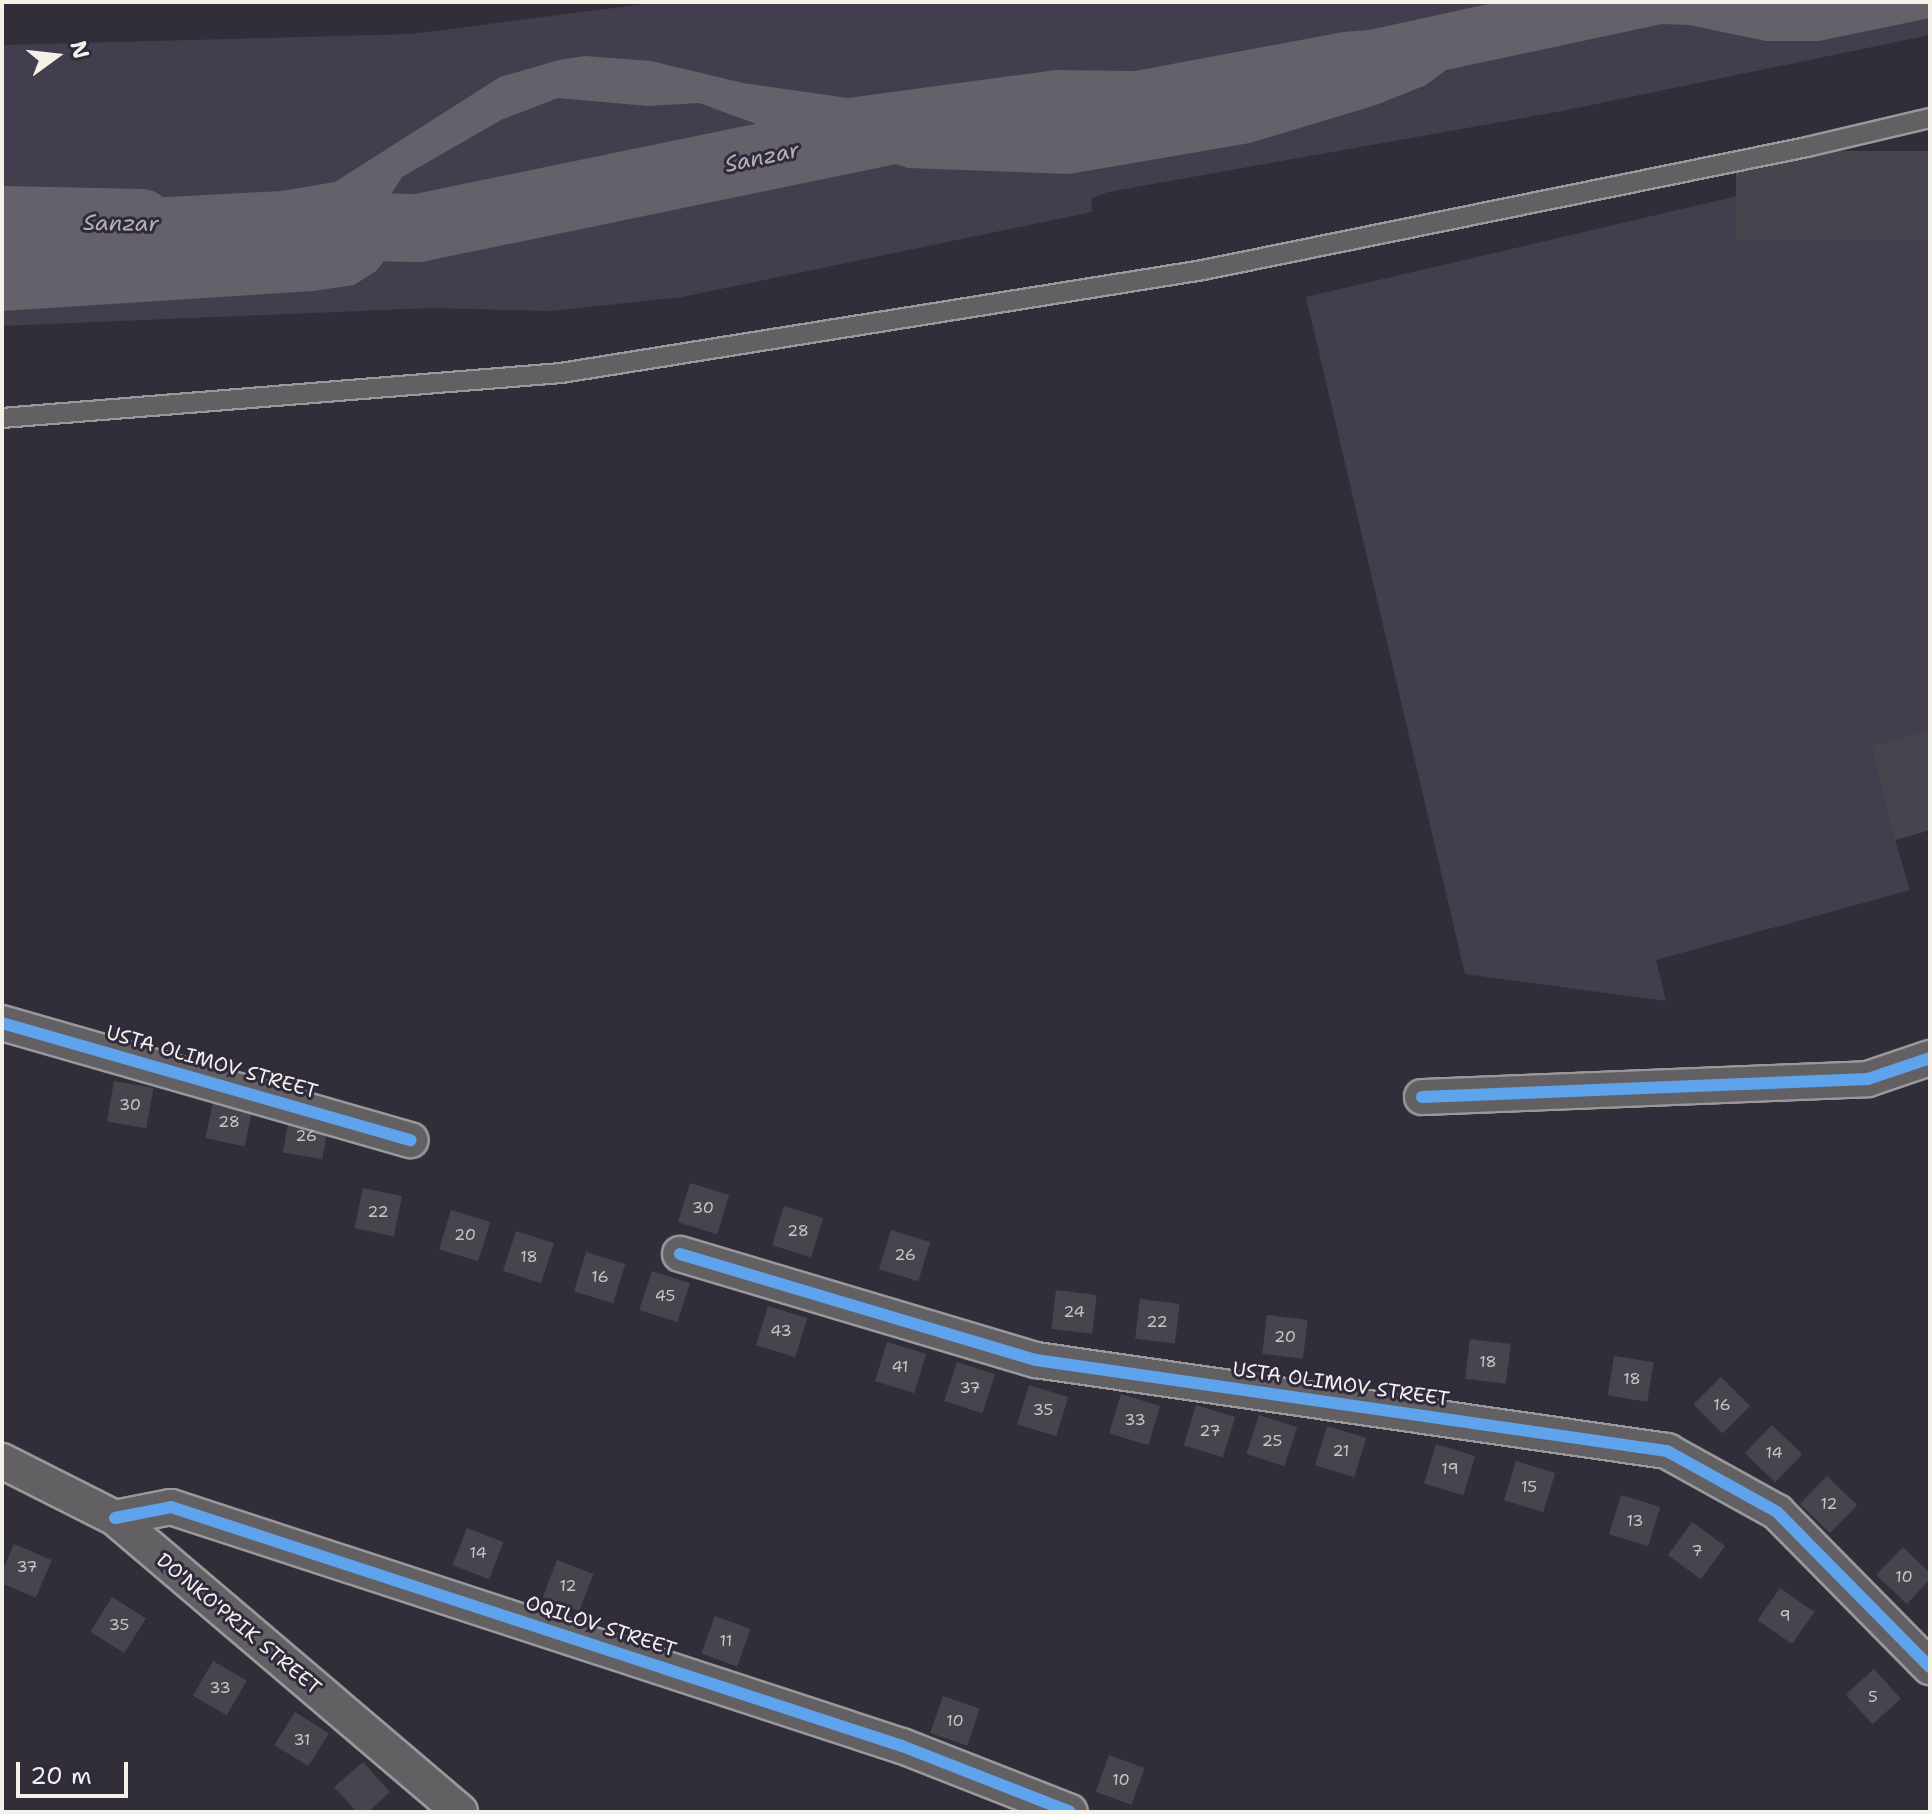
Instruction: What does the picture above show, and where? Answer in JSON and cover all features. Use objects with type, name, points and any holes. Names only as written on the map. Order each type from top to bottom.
[{"type":"street","name":"USTA OLIMOV STREET","points":[[2,1023],[411,1140]]},
{"type":"street","points":[[1422,1097],[1868,1079],[1930,1058]]},
{"type":"street","name":"USTA OLIMOV STREET","points":[[680,1254],[1036,1360],[1667,1451],[1777,1512],[1930,1667]]},
{"type":"street","name":"DO'NKO'PRIK STREET","points":[[2,1461],[115,1518],[460,1812]]},
{"type":"street","name":"OQILOV STREET","points":[[115,1518],[171,1507],[902,1746],[1070,1812]]},
{"type":"lane","points":[[2,418],[561,373],[1203,270],[1807,147],[1930,118]]},
{"type":"shaded area","points":[[661,2],[1930,2],[1930,35],[1562,111],[1108,192],[1091,199],[1092,212],[682,297],[551,311],[430,308],[2,326],[2,45],[411,34]]},
{"type":"shaded area","points":[[1930,151],[1930,830],[1895,840],[1910,890],[1656,960],[1666,1001],[1465,974],[1306,297]]},
{"type":"water","points":[[1497,2],[1930,2],[1930,18],[1819,41],[1766,41],[1689,25],[1662,24],[1446,70],[1426,85],[1376,105],[1250,143],[1069,174],[908,168],[824,140],[773,130],[699,103],[648,106],[558,98],[501,120],[402,177],[388,199],[394,225],[393,250],[376,271],[354,285],[313,291],[2,311],[2,234],[112,200],[281,191],[335,182],[500,77],[559,60],[585,56],[651,61],[743,83],[848,98],[1056,70],[1135,71],[1343,32],[1369,30]]},
{"type":"building","points":[[1736,151],[1930,151],[1930,239],[1736,239]]},
{"type":"building","points":[[1930,731],[1930,830],[1895,840],[1872,746]]},
{"type":"building","points":[[114,1081],[153,1088],[146,1128],[107,1121]]},
{"type":"building","points":[[214,1098],[253,1106],[245,1146],[205,1138]]},
{"type":"building","points":[[290,1112],[329,1119],[322,1159],[283,1152]]},
{"type":"building","points":[[690,1183],[729,1195],[717,1234],[678,1222]]},
{"type":"building","points":[[363,1188],[402,1196],[394,1236],[354,1228]]},
{"type":"building","points":[[784,1206],[823,1218],[811,1257],[772,1245]]},
{"type":"building","points":[[451,1210],[490,1222],[478,1261],[439,1249]]},
{"type":"building","points":[[891,1230],[930,1242],[918,1281],[879,1269]]},
{"type":"building","points":[[516,1231],[554,1243],[541,1283],[503,1271]]},
{"type":"building","points":[[586,1252],[625,1264],[613,1303],[574,1291]]},
{"type":"building","points":[[652,1271],[690,1283],[677,1322],[639,1310]]},
{"type":"building","points":[[1056,1290],[1097,1295],[1092,1334],[1051,1329]]},
{"type":"building","points":[[1140,1299],[1180,1304],[1175,1344],[1135,1339]]},
{"type":"building","points":[[768,1306],[807,1318],[795,1357],[756,1345]]},
{"type":"building","points":[[1267,1315],[1308,1320],[1303,1359],[1262,1354]]},
{"type":"building","points":[[1470,1339],[1511,1344],[1506,1384],[1465,1379]]},
{"type":"building","points":[[887,1342],[926,1354],[914,1393],[875,1381]]},
{"type":"building","points":[[1614,1356],[1654,1362],[1647,1402],[1608,1396]]},
{"type":"building","points":[[957,1362],[995,1374],[982,1413],[944,1401]]},
{"type":"building","points":[[1721,1377],[1750,1406],[1722,1434],[1693,1405]]},
{"type":"building","points":[[1029,1385],[1068,1397],[1056,1436],[1017,1424]]},
{"type":"building","points":[[1121,1394],[1160,1406],[1148,1445],[1109,1433]]},
{"type":"building","points":[[1196,1405],[1235,1417],[1223,1457],[1184,1445]]},
{"type":"building","points":[[1259,1415],[1297,1427],[1284,1466],[1246,1454]]},
{"type":"building","points":[[1772,1425],[1802,1454],[1775,1482],[1745,1453]]},
{"type":"building","points":[[1327,1426],[1366,1438],[1354,1477],[1315,1465]]},
{"type":"building","points":[[1436,1444],[1475,1456],[1463,1495],[1424,1483]]},
{"type":"building","points":[[1516,1461],[1555,1473],[1543,1512],[1504,1500]]},
{"type":"building","points":[[1827,1476],[1857,1505],[1830,1533],[1800,1504]]},
{"type":"building","points":[[1621,1495],[1660,1507],[1648,1546],[1609,1534]]},
{"type":"building","points":[[1692,1522],[1725,1546],[1701,1579],[1668,1555]]},
{"type":"building","points":[[467,1528],[503,1542],[489,1579],[453,1565]]},
{"type":"building","points":[[14,1544],[52,1560],[36,1598],[2,1583],[2,1572]]},
{"type":"building","points":[[1903,1547],[1930,1573],[1930,1579],[1907,1604],[1876,1575]]},
{"type":"building","points":[[557,1560],[593,1574],[579,1611],[543,1597]]},
{"type":"building","points":[[1780,1588],[1814,1612],[1792,1644],[1758,1620]]},
{"type":"building","points":[[112,1597],[146,1618],[124,1653],[90,1632]]},
{"type":"building","points":[[715,1616],[751,1629],[737,1667],[701,1654]]},
{"type":"building","points":[[213,1661],[247,1680],[227,1715],[193,1696]]},
{"type":"building","points":[[1874,1669],[1901,1699],[1873,1724],[1846,1694]]},
{"type":"building","points":[[943,1696],[980,1709],[967,1746],[930,1733]]},
{"type":"building","points":[[295,1712],[329,1733],[308,1766],[274,1745]]},
{"type":"building","points":[[1109,1755],[1145,1768],[1131,1805],[1096,1792]]},
{"type":"building","points":[[363,1762],[390,1792],[368,1812],[357,1812],[334,1787]]},
{"type":"waterway","name":"Sanzar","points":[[299,226],[418,228],[922,124]]},
{"type":"waterway","name":"Sanzar","points":[[2,220],[141,223]]},
{"type":"cycle path","points":[[2,1023],[411,1140]]},
{"type":"cycle path","points":[[1422,1097],[1868,1079],[1930,1058]]},
{"type":"cycle path","points":[[680,1254],[1036,1360],[1667,1451],[1777,1512],[1930,1667]]},
{"type":"cycle path","points":[[115,1518],[171,1507],[902,1746],[1070,1812]]}]
